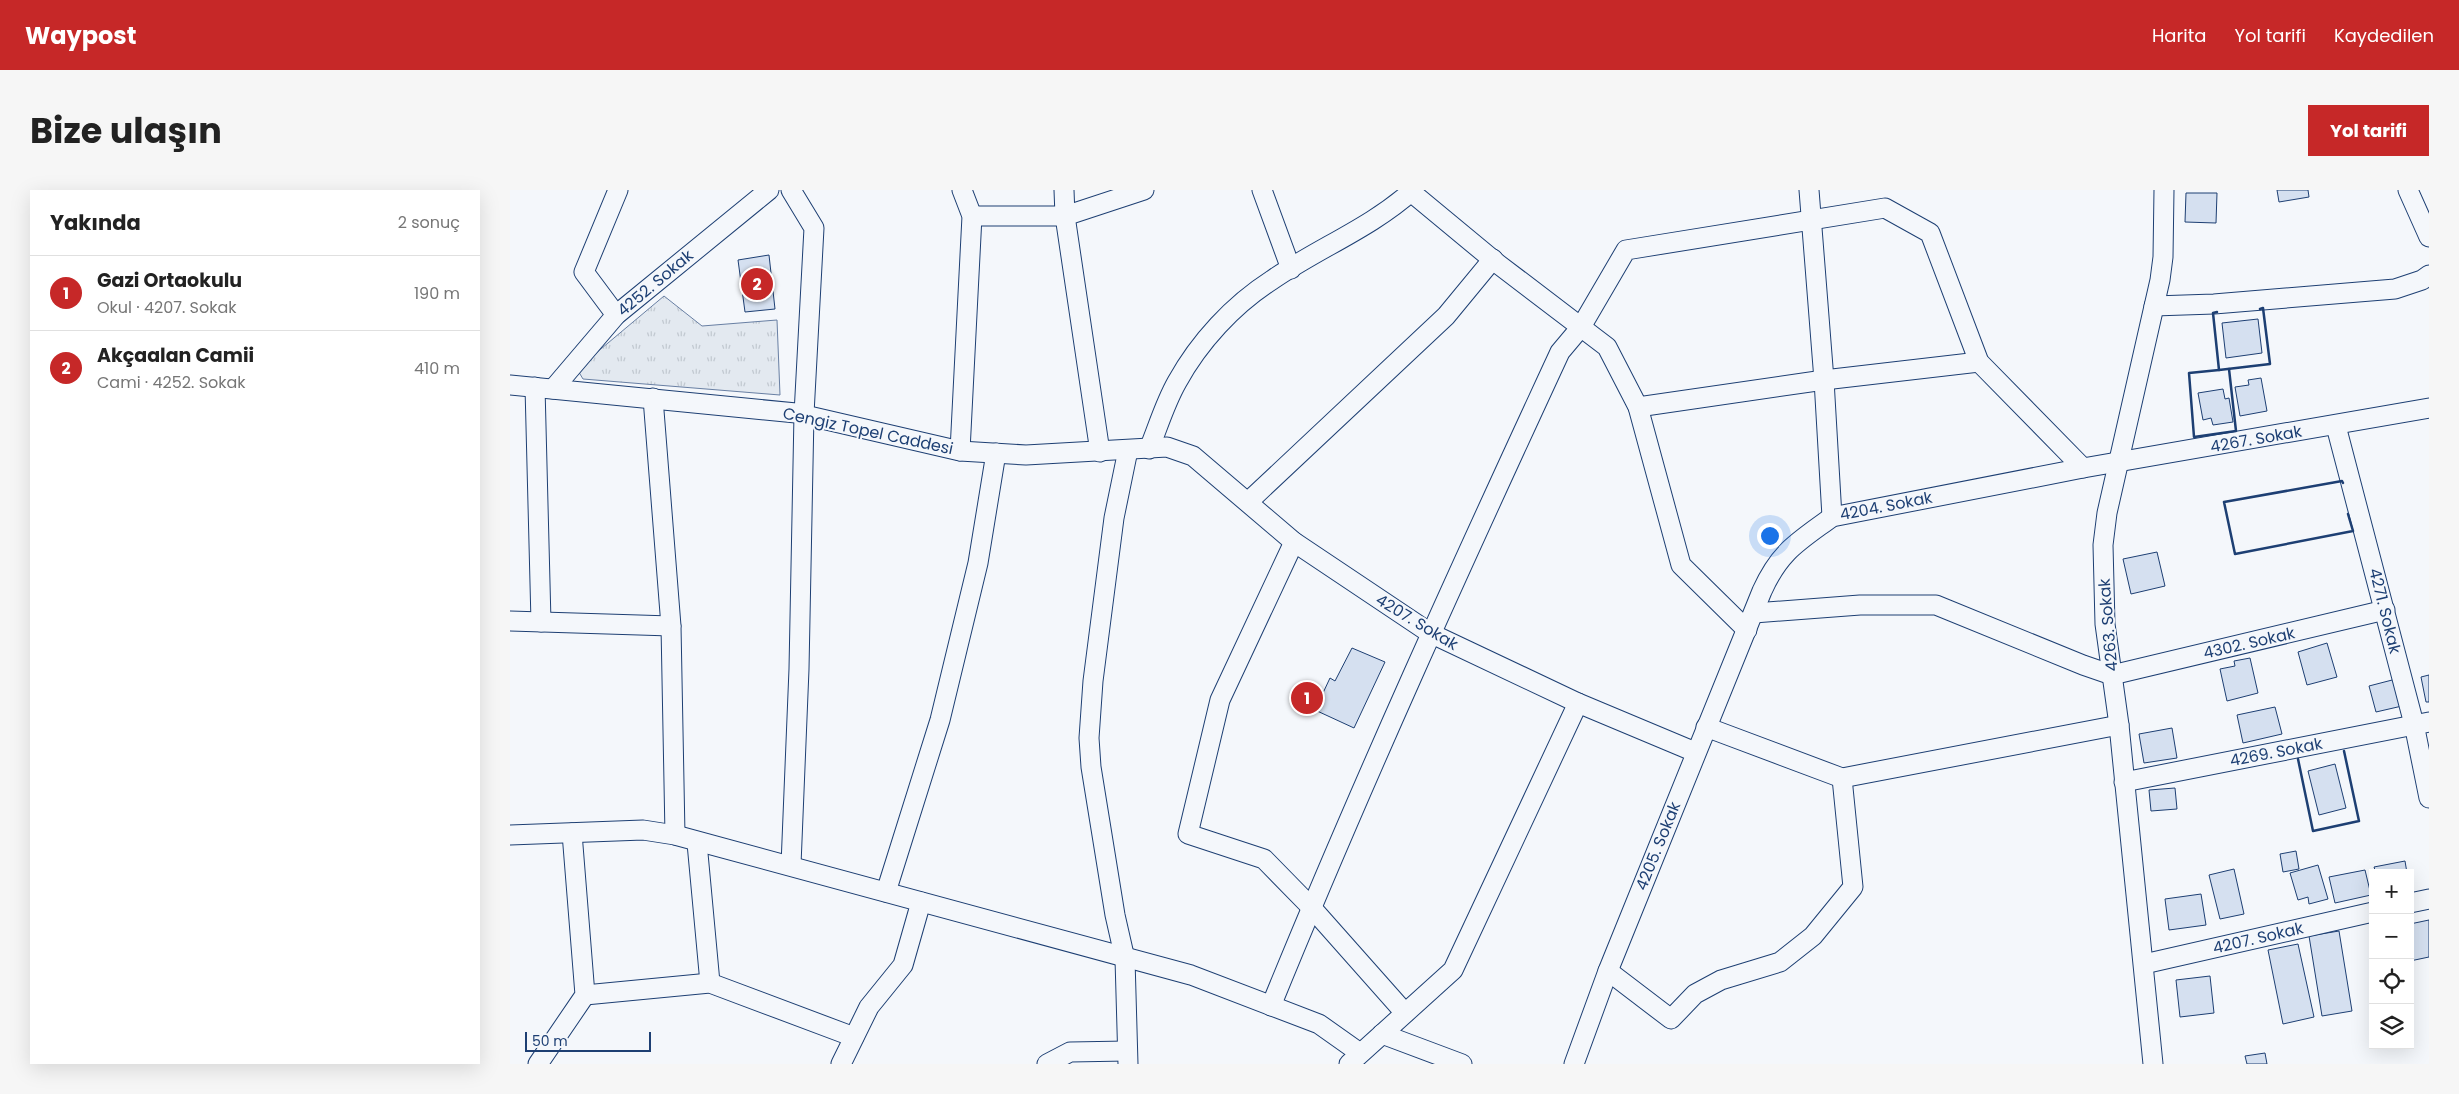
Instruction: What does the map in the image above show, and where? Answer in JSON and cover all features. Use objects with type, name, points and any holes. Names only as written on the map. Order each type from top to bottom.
[{"type":"street","points":[[616,315],[584,272],[618,190]]},
{"type":"street","name":"4252. Sokak","points":[[544,388],[616,315],[769,190]]},
{"type":"street","points":[[791,190],[814,228],[804,414],[799,669],[791,865]]},
{"type":"street","points":[[960,451],[972,216],[962,190]]},
{"type":"street","points":[[1064,190],[1065,216],[1100,452]]},
{"type":"street","points":[[972,216],[1065,216],[1144,190]]},
{"type":"street","points":[[1262,190],[1290,268]]},
{"type":"street","points":[[1809,190],[1824,380],[1832,517]]},
{"type":"street","name":"4263. Sokak","points":[[2153,1064],[2119,725],[2105,624],[2103,545],[2107,513],[2154,306],[2163,256],[2164,190]]},
{"type":"street","points":[[2408,190],[2429,237]]},
{"type":"street","points":[[1158,448],[1176,384],[1194,354],[1218,326],[1246,298],[1290,268],[1361,229],[1412,191],[1493,259],[1607,347],[1638,407],[1681,565],[1750,621],[1860,605],[1936,605],[2112,675]]},
{"type":"street","points":[[1271,1006],[1311,907],[1430,632],[1560,352],[1581,327],[1626,250],[1885,208],[1930,233],[1979,362],[2083,468]]},
{"type":"street","points":[[1248,502],[1446,316],[1493,259]]},
{"type":"street","points":[[2154,306],[2214,304],[2395,290],[2422,280],[2429,274]]},
{"type":"street","points":[[1638,407],[1824,380],[1979,362]]},
{"type":"street","name":"Cengiz Topel Caddesi","points":[[510,385],[804,414],[960,451],[1026,455],[1158,448]]},
{"type":"street","points":[[540,622],[544,388]]},
{"type":"street","points":[[653,398],[671,626],[674,835]]},
{"type":"street","name":"4267. Sokak","points":[[2083,468],[2336,426],[2429,408]]},
{"type":"street","name":"4271. Sokak","points":[[2336,426],[2385,610],[2421,723],[2429,798]]},
{"type":"street","name":"4207. Sokak","points":[[1158,448],[1193,456],[1294,542],[1430,632],[1578,703],[1695,752]]},
{"type":"street","points":[[1047,1064],[1070,1052],[1128,1057],[1125,959],[1115,915],[1093,777],[1089,738],[1092,681],[1114,518],[1128,450]]},
{"type":"street","points":[[886,892],[940,720],[978,563],[996,453]]},
{"type":"street","name":"4204. Sokak","points":[[1750,621],[1770,574],[1784,553],[1832,517],[2083,468]]},
{"type":"street","points":[[1294,542],[1220,700],[1188,834],[1264,859],[1311,907],[1405,1013]]},
{"type":"street","name":"4302. Sokak","points":[[2112,675],[2385,610]]},
{"type":"street","points":[[510,621],[671,626]]},
{"type":"street","name":"4205. Sokak","points":[[1574,1064],[1608,971],[1695,752],[1750,621]]},
{"type":"street","points":[[510,835],[643,830],[674,835],[697,843],[791,865],[1125,959],[1191,975],[1319,1024],[1355,1059],[1453,970],[1578,703]]},
{"type":"street","name":"4269. Sokak","points":[[2124,782],[2421,723]]},
{"type":"street","points":[[1706,727],[1842,778],[2119,725]]},
{"type":"street","points":[[1608,971],[1671,1019],[1695,994],[1722,980],[1780,962],[1813,936],[1853,887],[1842,778]]},
{"type":"street","points":[[538,1064],[585,995],[572,833]]},
{"type":"street","points":[[697,843],[710,983]]},
{"type":"street","points":[[2414,903],[2429,899]]},
{"type":"street","points":[[841,1064],[869,1006],[903,965],[921,902]]},
{"type":"street","name":"4207. Sokak","points":[[2144,964],[2369,913]]},
{"type":"street","points":[[585,995],[710,983],[854,1037]]},
{"type":"street","points":[[1382,1034],[1462,1064]]},
{"type":"green space","points":[[664,296],[702,326],[777,320],[780,395],[583,379],[577,369]]},
{"type":"building","points":[[2277,190],[2308,190],[2309,197],[2279,202]]},
{"type":"building","points":[[2186,193],[2217,193],[2216,223],[2185,222]]},
{"type":"building","points":[[769,255],[775,309],[745,312],[738,260]]},
{"type":"building","points":[[2258,319],[2262,353],[2226,358],[2222,323]]},
{"type":"building","points":[[2261,378],[2267,411],[2240,416],[2235,387],[2249,385],[2248,380]]},
{"type":"building","points":[[2223,389],[2225,399],[2229,398],[2233,422],[2213,425],[2211,418],[2203,420],[2198,393]]},
{"type":"building","points":[[2157,552],[2165,586],[2131,594],[2123,559]]},
{"type":"building","points":[[2327,643],[2337,677],[2307,685],[2298,652]]},
{"type":"building","points":[[1352,648],[1385,662],[1354,728],[1315,710],[1330,678],[1335,681]]},
{"type":"building","points":[[2250,658],[2258,693],[2227,701],[2220,669],[2235,666],[2234,661]]},
{"type":"building","points":[[2429,675],[2429,702],[2426,702],[2421,677]]},
{"type":"building","points":[[2396,679],[2402,706],[2376,712],[2369,686]]},
{"type":"building","points":[[2275,707],[2282,734],[2243,743],[2237,715]]},
{"type":"building","points":[[2172,728],[2177,758],[2144,763],[2139,734]]},
{"type":"building","points":[[2335,764],[2346,808],[2319,815],[2308,771]]},
{"type":"building","points":[[2175,788],[2177,809],[2151,811],[2149,790]]},
{"type":"building","points":[[2296,851],[2299,869],[2283,872],[2280,854]]},
{"type":"building","points":[[2405,861],[2406,869],[2375,869],[2374,867]]},
{"type":"building","points":[[2318,865],[2328,899],[2309,904],[2308,897],[2298,900],[2290,873]]},
{"type":"building","points":[[2234,869],[2244,914],[2220,919],[2209,875]]},
{"type":"building","points":[[2365,870],[2369,895],[2335,903],[2329,877]]},
{"type":"building","points":[[2201,894],[2206,925],[2169,930],[2165,899]]},
{"type":"building","points":[[2429,920],[2429,957],[2414,960],[2414,923]]},
{"type":"building","points":[[2339,931],[2352,1011],[2322,1016],[2309,936]]},
{"type":"building","points":[[2298,944],[2314,1017],[2283,1024],[2268,950]]},
{"type":"building","points":[[2210,976],[2214,1013],[2180,1017],[2176,980]]},
{"type":"building","points":[[2265,1053],[2267,1064],[2247,1064],[2245,1056]]},
{"type":"wall","points":[[2217,312],[2213,313],[2219,370],[2270,364],[2263,308],[2260,309]]},
{"type":"wall","points":[[2219,370],[2189,373],[2194,437],[2236,431],[2229,369]]},
{"type":"wall","points":[[2343,483],[2342,481],[2224,502],[2235,554],[2353,531],[2348,514]]},
{"type":"wall","points":[[2298,759],[2313,831],[2359,821],[2344,751]]},
{"type":"place","name":"Akçaalan Camii","points":[[757,284]]},
{"type":"place","name":"Gazi Ortaokulu","points":[[1307,698]]}]
